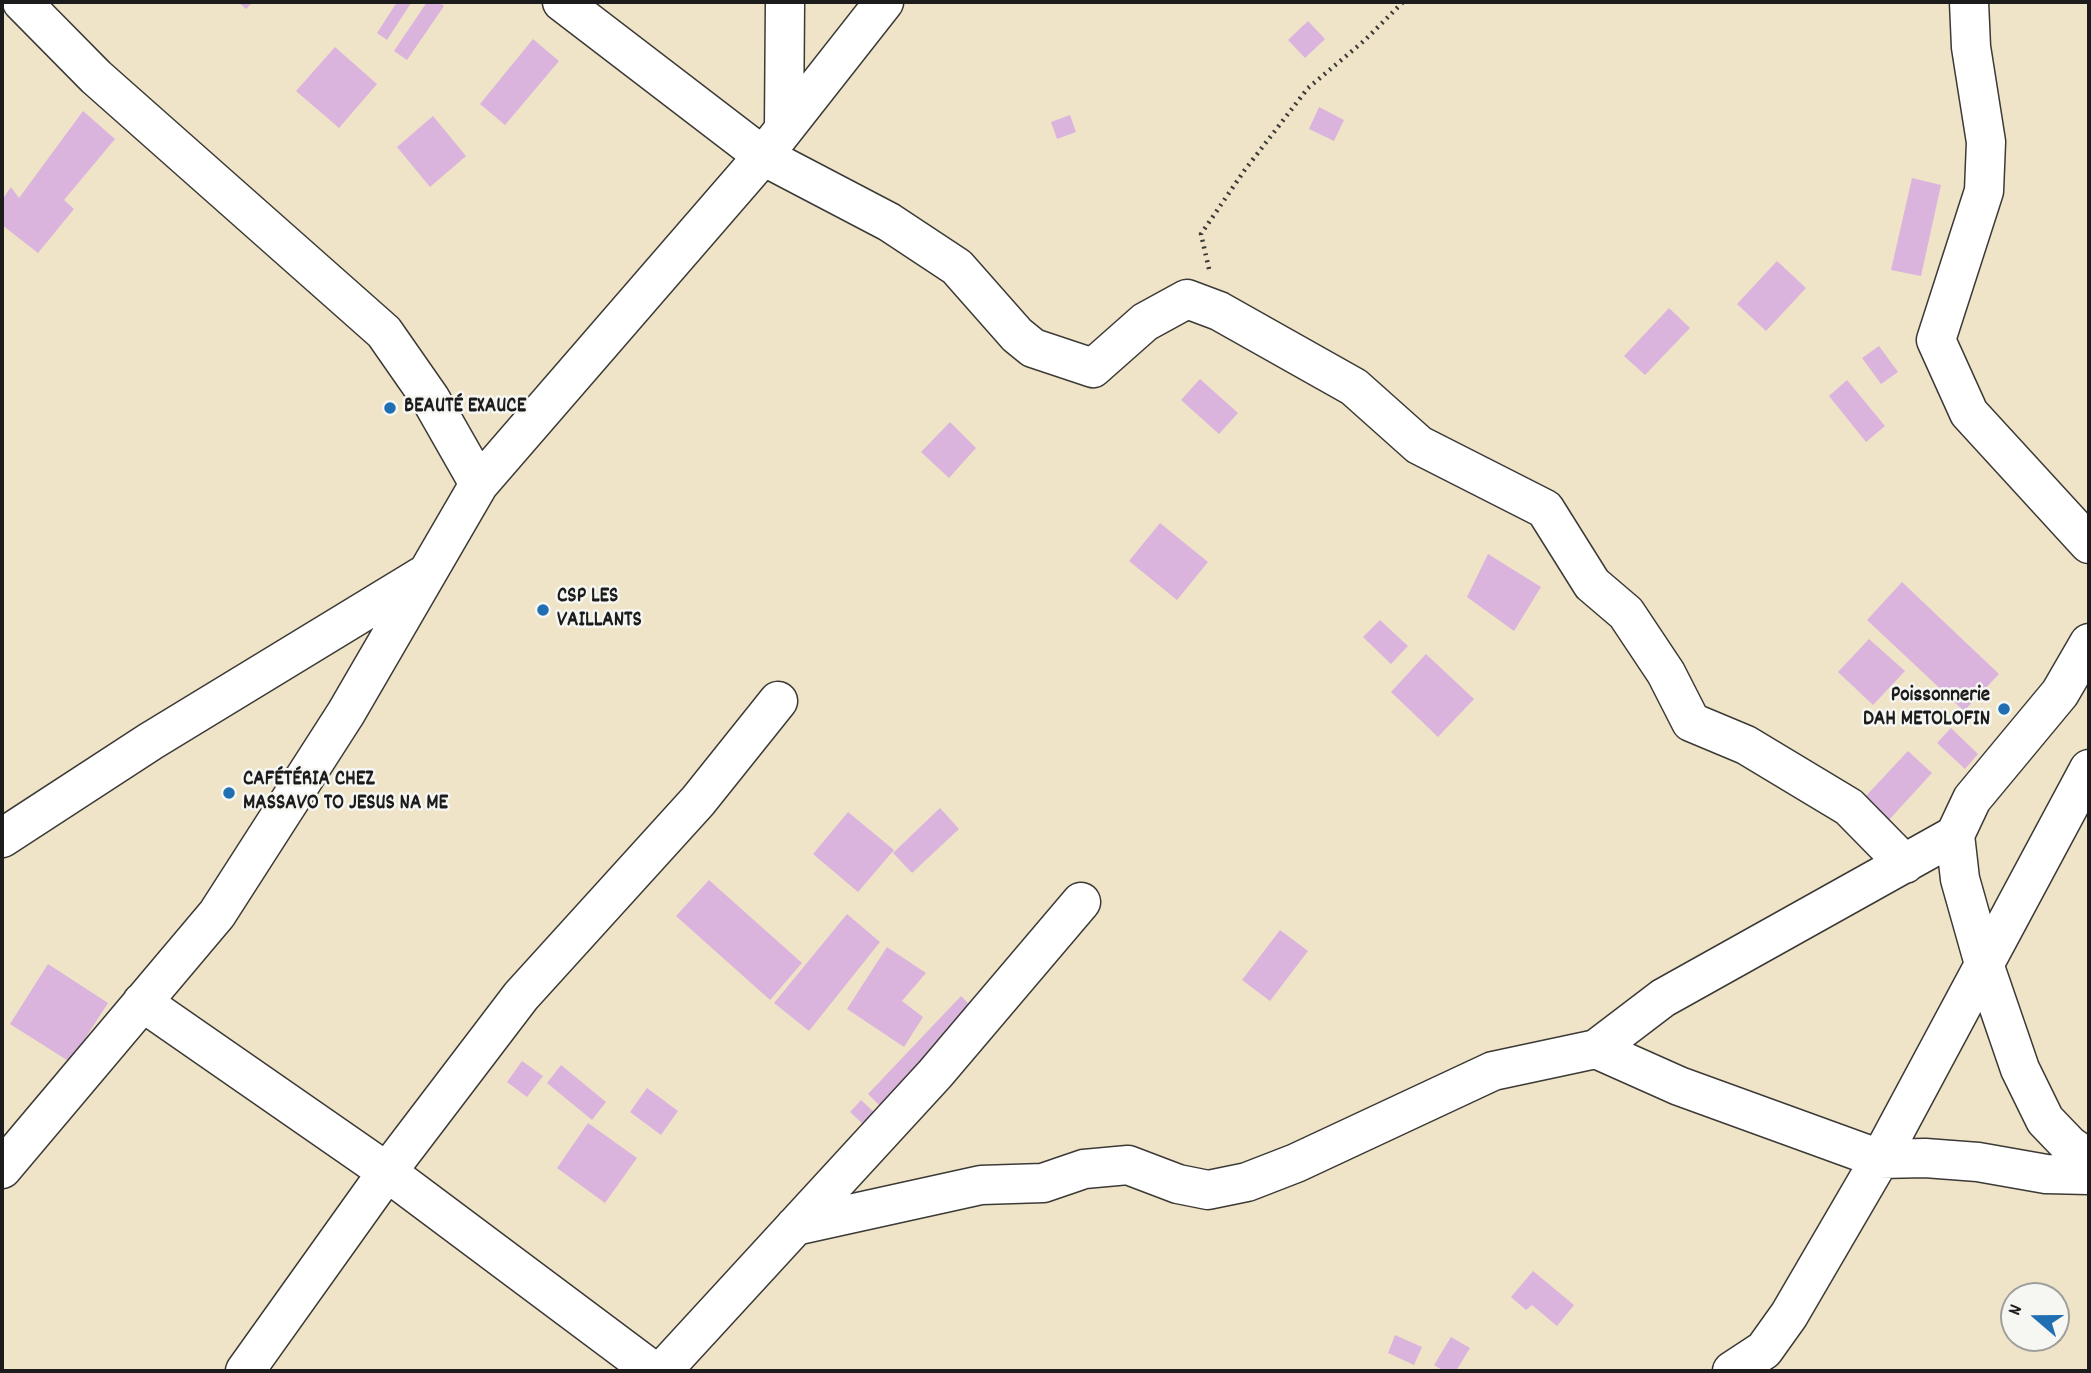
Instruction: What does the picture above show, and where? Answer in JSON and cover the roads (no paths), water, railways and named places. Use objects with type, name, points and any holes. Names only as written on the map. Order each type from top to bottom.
[{"type":"street","points":[[22,2],[96,77],[384,332],[430,398],[479,484]]},
{"type":"street","points":[[562,2],[774,141],[957,267],[1017,335],[1033,348],[1093,368],[1145,322],[1186,299],[1219,311],[1354,387],[1419,445],[1545,509],[1592,584],[1626,613],[1666,673],[1690,722],[1746,746],[1849,807],[1905,864]]},
{"type":"street","points":[[774,141],[785,2]]},
{"type":"street","points":[[2,1169],[217,914],[346,713],[479,484],[774,141],[884,2]]},
{"type":"street","points":[[1969,2],[1971,47],[1986,142],[1984,191],[1936,340],[1969,413],[2089,544]]},
{"type":"street","points":[[2,838],[151,741],[424,575]]},
{"type":"street","points":[[2089,643],[2060,693],[1972,799],[1955,835],[1960,879],[1984,964],[2020,1069],[2045,1120],[2068,1145],[2089,1159]]},
{"type":"street","points":[[245,1371],[387,1172],[521,996],[698,801],[778,701]]},
{"type":"street","points":[[1738,1369],[1763,1350],[1789,1315],[1880,1159],[2089,769]]},
{"type":"street","points":[[795,1226],[981,1185],[1043,1183],[1084,1169],[1128,1166],[1178,1184],[1208,1190],[1247,1182],[1373,1129],[1493,1071],[1596,1049],[1663,999],[1955,835]]},
{"type":"street","points":[[663,1371],[935,1074],[1081,902]]},
{"type":"street","points":[[142,1002],[387,1172],[653,1371]]},
{"type":"street","points":[[1596,1049],[1679,1087],[1880,1159],[1925,1158],[2046,1174],[2089,1175]]},
{"type":"place","name":"BEAUTÉ EXAUCE","points":[[390,408]]},
{"type":"place","name":"CSP LES VAILLANTS","points":[[543,610]]},
{"type":"place","name":"Poissonnerie DAH METOLOFIN","points":[[2004,709]]},
{"type":"place","name":"CAFÉTÉRIA CHEZ MASSAVO TO JESUS NA ME","points":[[229,793]]}]
